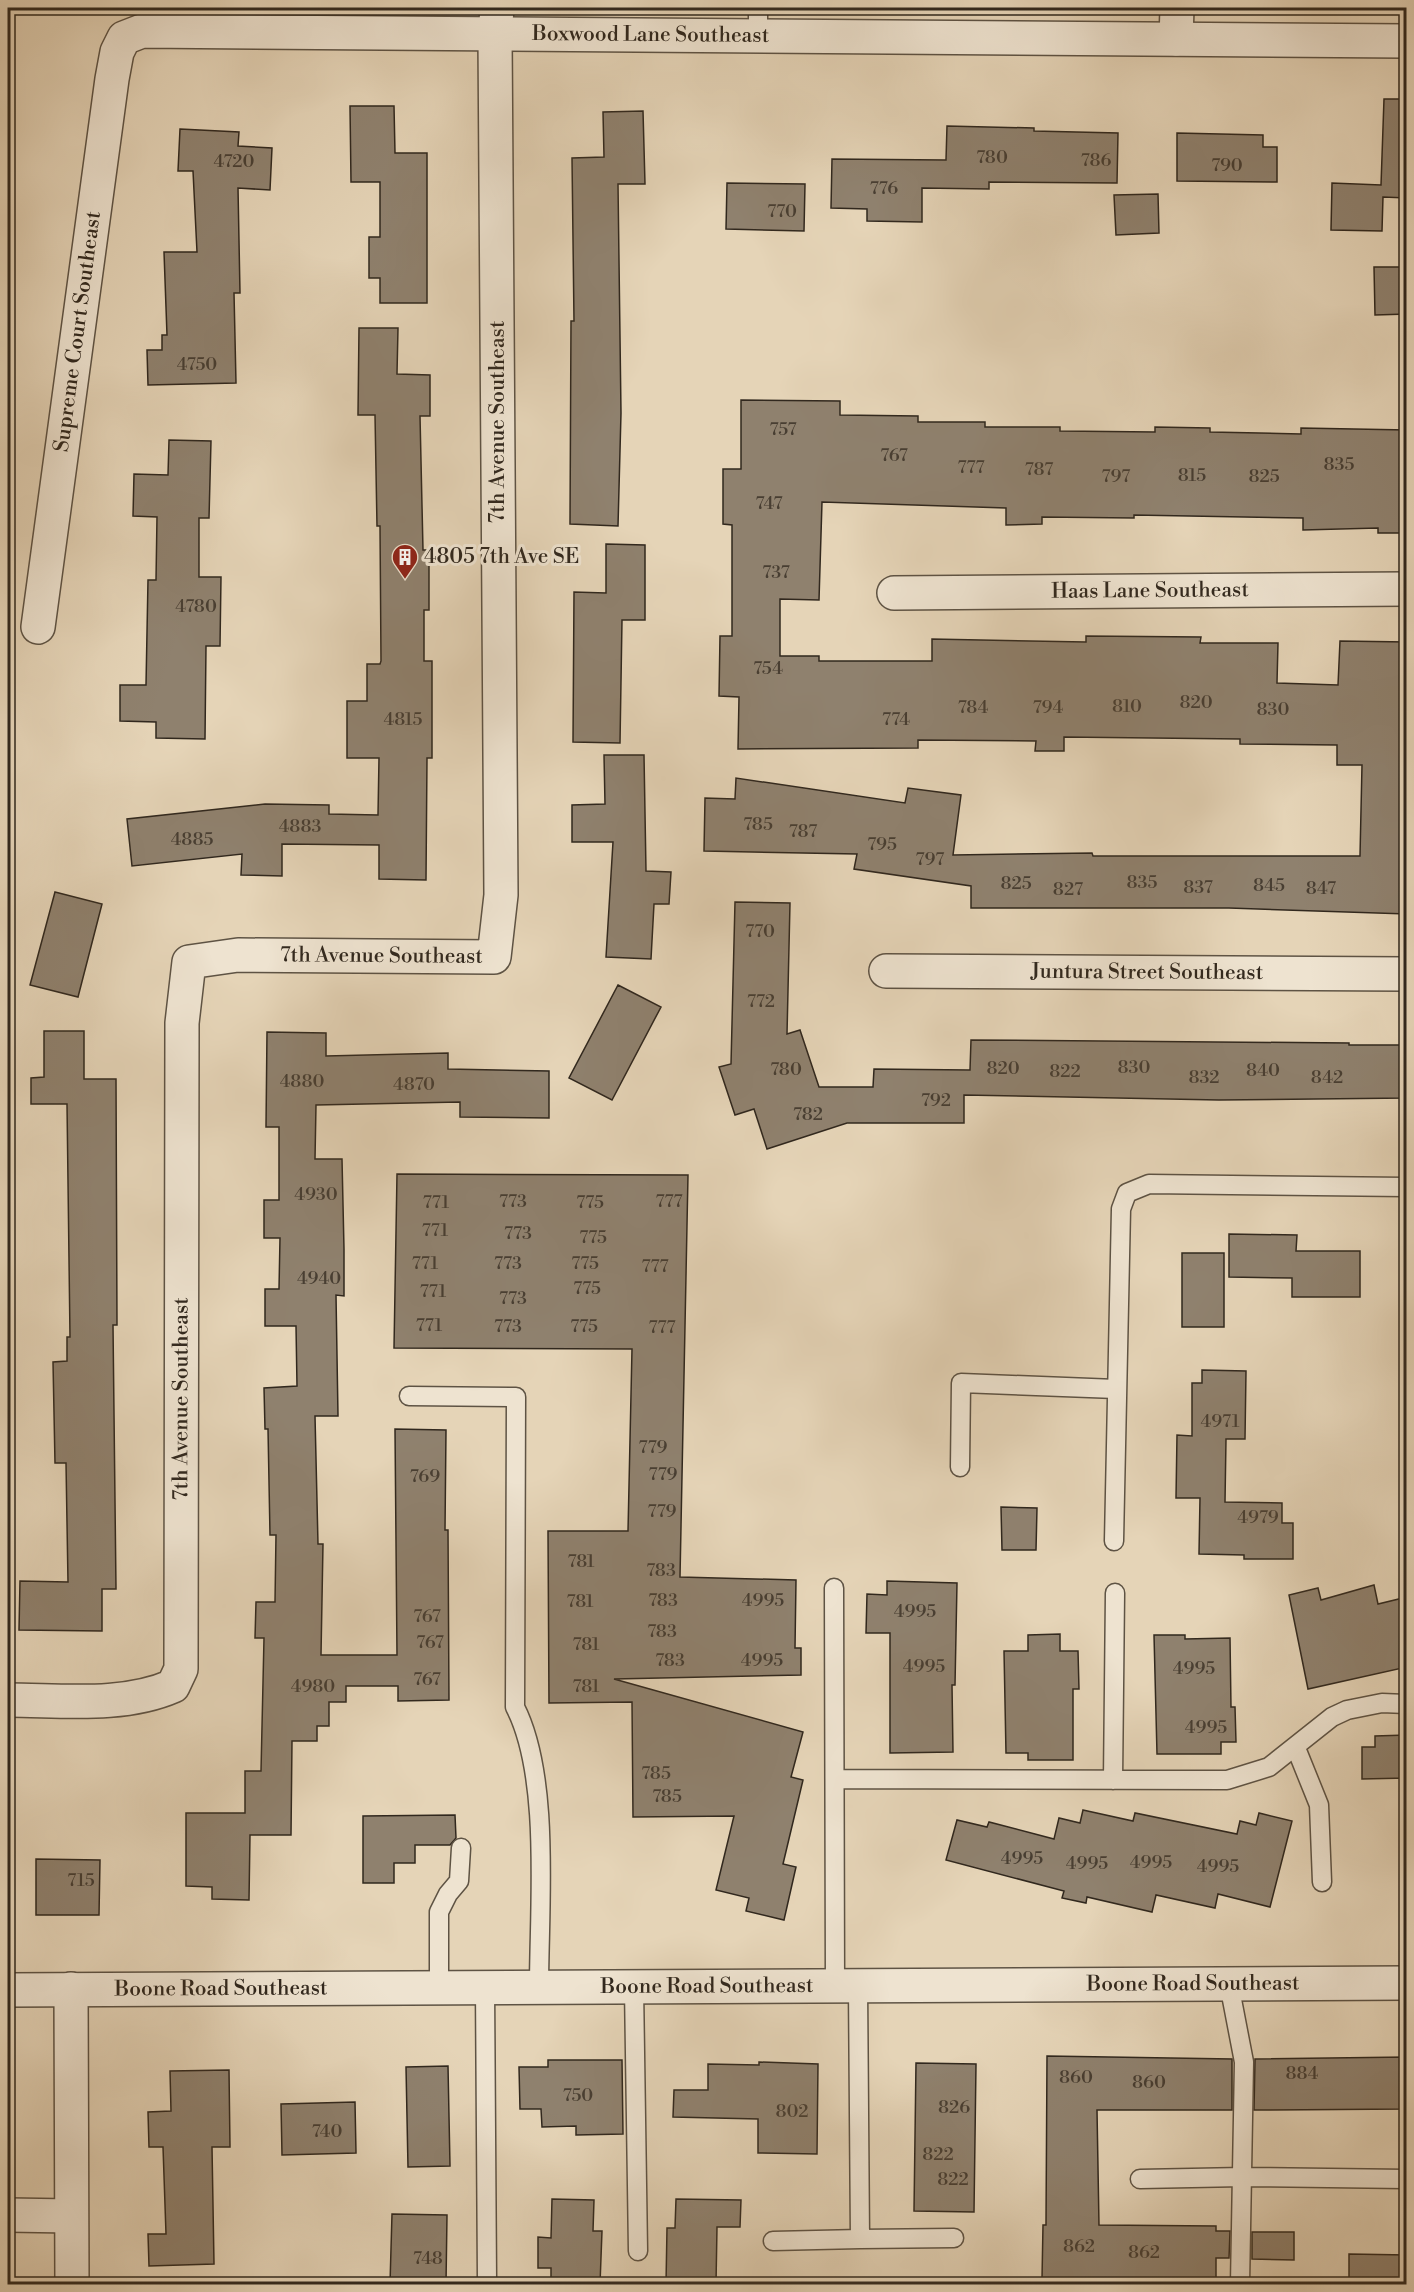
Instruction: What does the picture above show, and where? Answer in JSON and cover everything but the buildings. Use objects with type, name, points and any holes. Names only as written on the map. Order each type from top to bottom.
[{"type":"street","points":[[1176,39],[1177,8]]},
{"type":"street","name":"Boxwood Lane Southeast","points":[[124,38],[142,31],[496,22],[758,22],[1176,39],[1407,42]]},
{"type":"street","name":"7th Avenue Southeast","points":[[8,1700],[129,1698],[155,1694],[173,1686],[181,1669],[182,1023],[189,962],[238,956],[494,957],[501,895],[496,22]]},
{"type":"street","name":"Supreme Court Southeast","points":[[38,627],[112,79],[117,52],[124,38]]},
{"type":"street","name":"Haas Lane Southeast","points":[[894,593],[1407,589]]},
{"type":"street","name":"Juntura Street Southeast","points":[[886,971],[1407,974]]},
{"type":"street","name":"Boone Road Southeast","points":[[8,1990],[1407,1983]]},
{"type":"street","points":[[71,1989],[72,2284]]},
{"type":"street","points":[[8,2216],[71,2216]]},
{"type":"lane","points":[[1114,1541],[1120,1209],[1127,1193],[1149,1184],[1407,1187]]},
{"type":"lane","points":[[960,1467],[961,1383],[1116,1389]]},
{"type":"lane","points":[[409,1396],[516,1397],[515,1707],[526,1729],[539,1807],[539,1987]]},
{"type":"lane","points":[[834,1588],[835,1779],[860,2239]]},
{"type":"lane","points":[[1113,1780],[1115,1593]]},
{"type":"lane","points":[[835,1779],[1227,1780],[1269,1767],[1332,1718],[1347,1710],[1382,1703],[1407,1704]]},
{"type":"lane","points":[[1296,1748],[1319,1805],[1322,1882]]},
{"type":"lane","points":[[438,1987],[439,1912],[448,1894],[459,1881],[461,1848]]},
{"type":"lane","points":[[1229,1984],[1244,2062],[1240,2284]]},
{"type":"lane","points":[[485,1987],[487,2280]]},
{"type":"lane","points":[[634,1987],[638,2251]]},
{"type":"lane","points":[[1140,2179],[1243,2176],[1407,2179]]},
{"type":"lane","points":[[773,2241],[954,2238]]},
{"type":"place","name":"4805 7th Ave SE","points":[[405,580]]}]
